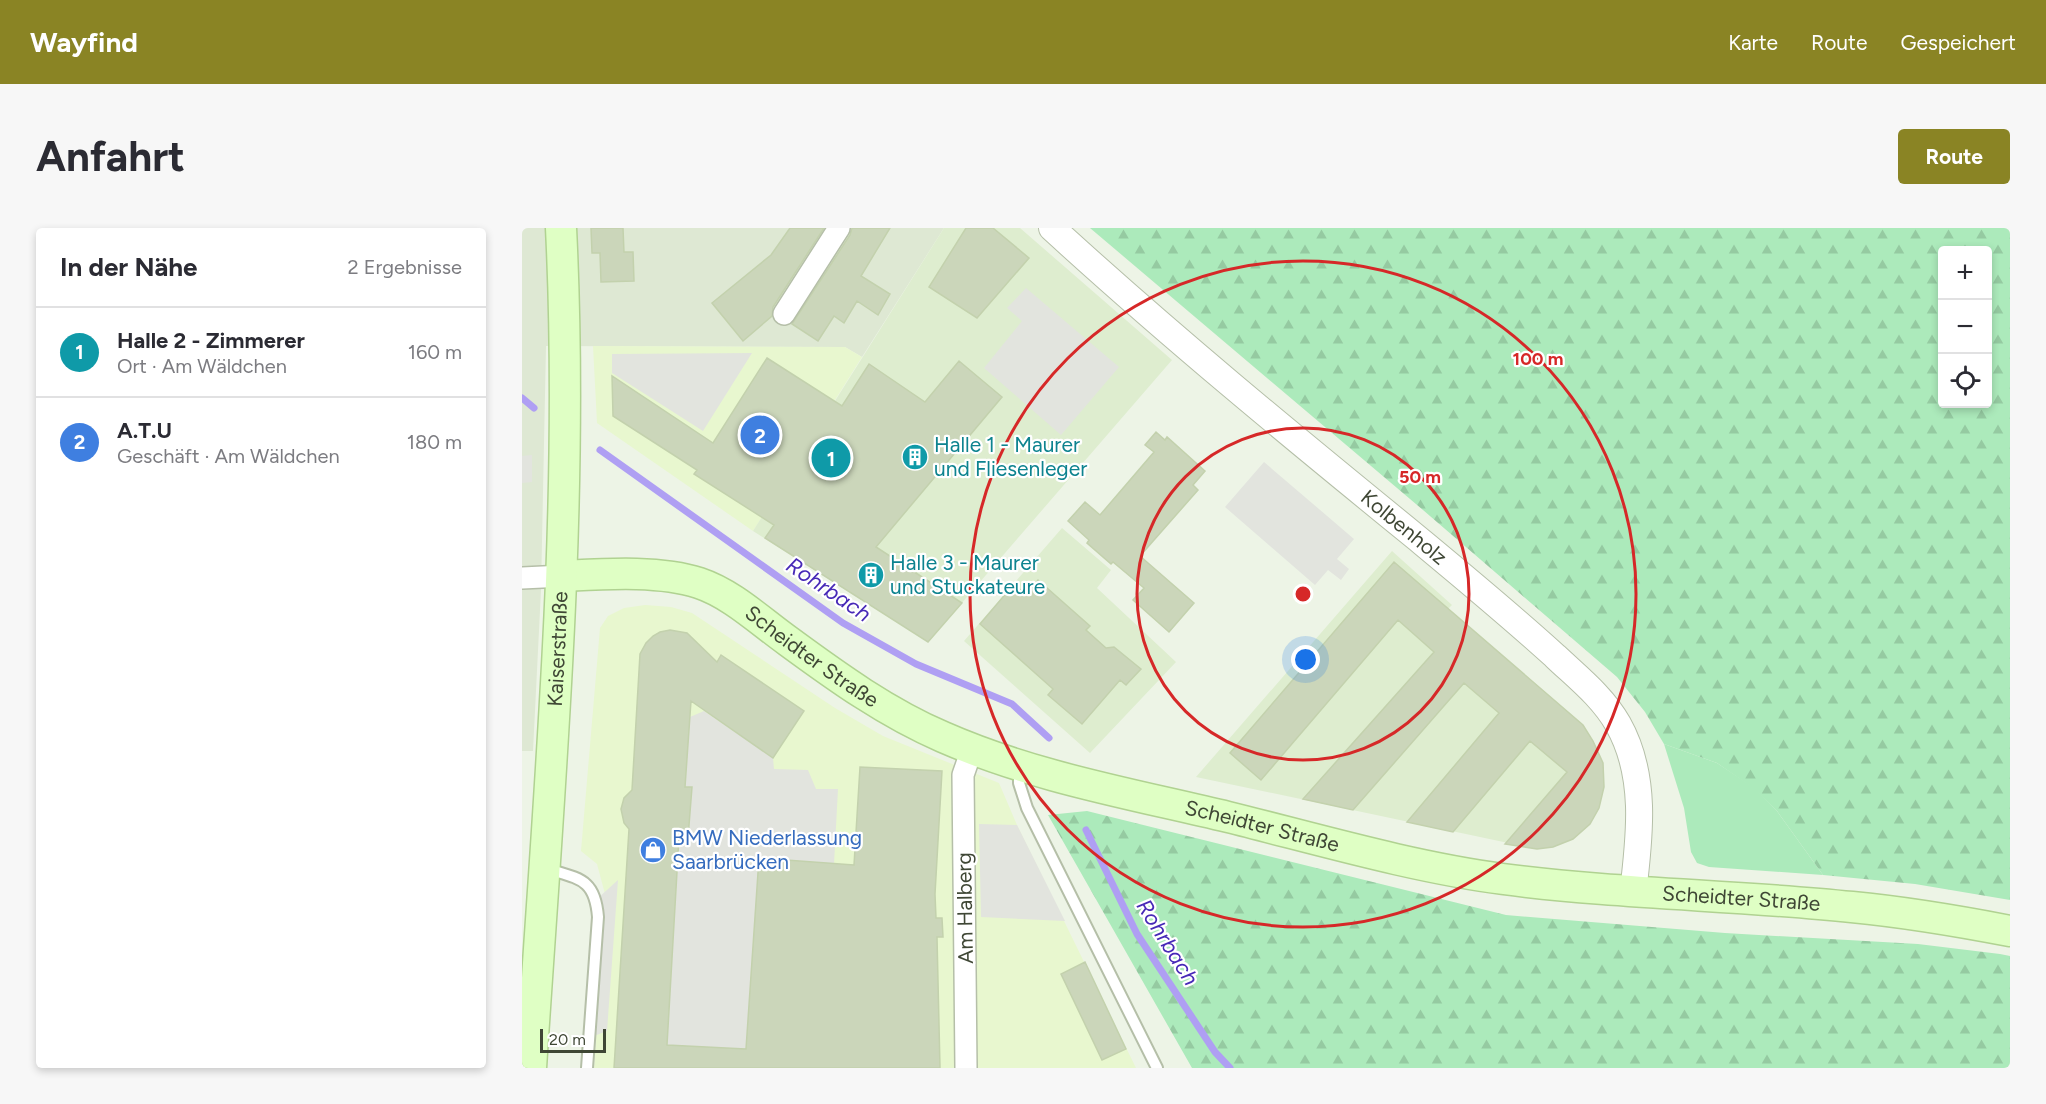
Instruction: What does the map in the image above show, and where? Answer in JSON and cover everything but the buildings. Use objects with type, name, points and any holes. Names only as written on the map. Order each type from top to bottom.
[{"type":"main road","name":"Kaiserstraße","points":[[531,1068],[562,576],[566,362],[561,228]]},
{"type":"main road","name":"Scheidter Straße","points":[[562,576],[654,576],[699,583],[740,606],[790,644],[882,705],[917,725],[1019,767],[1429,866],[1502,879],[1633,892],[1853,907],[2010,931]]},
{"type":"street","points":[[784,314],[840,228]]},
{"type":"street","name":"Kolbenholz","points":[[1052,228],[1177,338],[1509,614],[1597,695],[1618,724],[1631,752],[1636,776],[1640,807],[1633,892]]},
{"type":"street","points":[[522,578],[562,576]]},
{"type":"street","name":"Am Halberg","points":[[966,1068],[963,775],[972,749]]},
{"type":"lane","points":[[1019,767],[1020,783],[1027,808],[1156,1068]]},
{"type":"lane","points":[[544,868],[581,879],[590,886],[597,899],[598,917],[587,1068]]},
{"type":"shaded area","points":[[522,228],[944,228],[862,357],[845,347],[546,346],[541,590],[533,751],[522,751]]},
{"type":"shaded area","points":[[944,228],[1020,228],[1172,360],[928,642],[753,531]]},
{"type":"shaded area","points":[[1026,288],[1119,367],[1061,435],[984,368],[1022,321],[1007,308]]},
{"type":"shaded area","points":[[593,346],[845,347],[862,357],[753,531],[597,423]]},
{"type":"shaded area","points":[[752,353],[703,431],[612,373],[612,354]]},
{"type":"shaded area","points":[[532,455],[532,482],[522,483],[522,456]]},
{"type":"shaded area","points":[[1264,462],[1354,539],[1337,559],[1349,569],[1341,580],[1328,570],[1315,585],[1225,507]]},
{"type":"shaded area","points":[[1062,528],[1111,570],[1097,588],[1176,662],[1090,753],[964,641]]},
{"type":"shaded area","points":[[1392,551],[1452,605],[1448,609],[1583,725],[1603,763],[1604,787],[1599,808],[1590,824],[1573,839],[1553,847],[1537,849],[1196,777]]},
{"type":"shaded area","points":[[645,605],[671,607],[692,613],[835,708],[883,736],[999,783],[1017,825],[1136,1068],[594,1068],[605,894],[597,864],[581,851],[600,628],[608,616],[624,608]]},
{"type":"shaded area","points":[[704,711],[773,758],[774,769],[808,770],[816,789],[838,789],[834,864],[759,859],[746,1049],[667,1045],[679,842],[666,841],[666,837],[688,838],[692,787],[668,786],[690,717]]},
{"type":"shaded area","points":[[979,824],[1017,825],[1065,921],[981,917]]},
{"type":"shaded area","points":[[618,880],[607,1031],[589,1038],[597,899]]},
{"type":"green space","points":[[1090,228],[2010,228],[2010,900],[1915,884],[1823,875],[1777,811],[1753,788],[1717,763],[1664,744],[1645,712],[1617,677]]},
{"type":"green space","points":[[1664,744],[1717,763],[1753,787],[1777,811],[1823,875],[1709,867],[1697,863],[1691,852],[1684,808]]},
{"type":"green space","points":[[1087,811],[1506,915],[1725,933],[1918,944],[2010,956],[2010,1068],[1192,1068],[1048,815]]},
{"type":"waterway","name":"Rohrbach","points":[[522,398],[534,408]]},
{"type":"waterway","name":"Rohrbach","points":[[600,450],[843,623],[916,664],[1012,704],[1049,738]]},
{"type":"waterway","name":"Rohrbach","points":[[1086,830],[1137,934],[1215,1052],[1230,1068]]},
{"type":"place","name":"A.T.U","points":[[760,435]]},
{"type":"place","name":"Halle 1 - Maurer und Fliesenleger","points":[[915,457]]},
{"type":"place","name":"Halle 2 - Zimmerer","points":[[831,458]]},
{"type":"place","name":"Halle 3 - Maurer und Stuckateure","points":[[871,575]]},
{"type":"place","name":"BMW Niederlassung Saarbrücken","points":[[653,850]]}]
